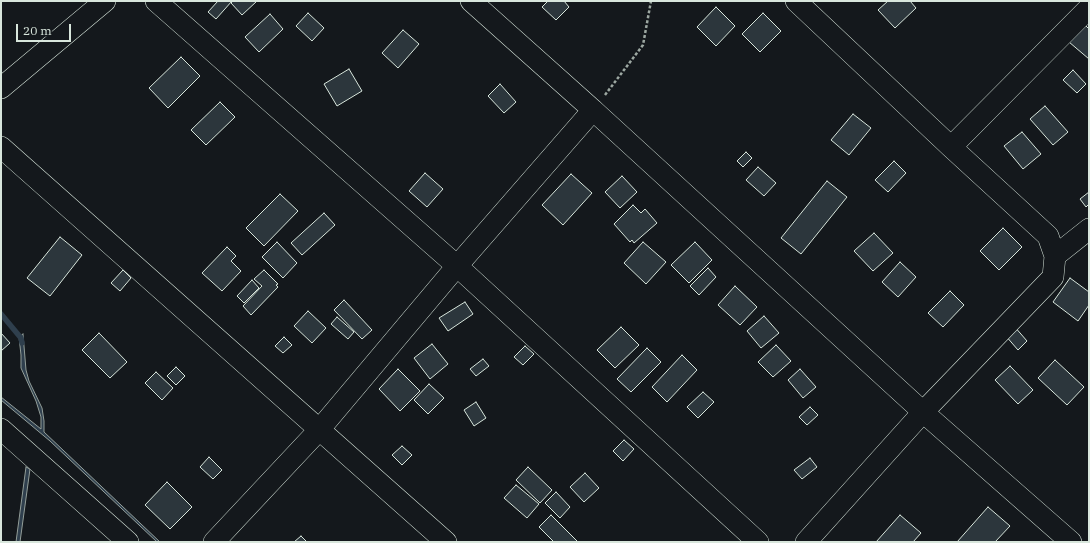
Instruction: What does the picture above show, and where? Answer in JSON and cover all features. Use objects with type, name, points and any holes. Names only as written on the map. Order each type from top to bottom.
[{"type":"street","points":[[1,88],[105,1]]},
{"type":"street","points":[[156,1],[457,266],[758,542]]},
{"type":"street","points":[[472,1],[923,412],[1071,542]]},
{"type":"street","points":[[805,4],[951,147],[1048,236],[1055,256],[1053,276],[923,412],[806,542]]},
{"type":"street","points":[[951,147],[1089,8]]},
{"type":"street","points":[[214,542],[319,430],[457,266],[593,110]]},
{"type":"street","points":[[1,147],[446,542]]},
{"type":"street","points":[[1055,256],[1089,229]]},
{"type":"street","points":[[1,429],[128,542]]},
{"type":"path","points":[[593,110],[643,45],[651,1]]},
{"type":"water","points":[[23,334],[26,370],[29,381],[42,408],[44,432],[160,542],[157,542],[50,441],[1,400],[1,397],[41,429],[41,417],[36,401],[21,368],[19,337]]},
{"type":"water","points":[[26,467],[30,469],[20,542],[16,542]]},
{"type":"building","points":[[218,1],[232,1],[216,19],[208,12]]},
{"type":"building","points":[[233,1],[257,1],[242,15],[231,3]]},
{"type":"building","points":[[548,1],[564,1],[569,7],[556,20],[542,7]]},
{"type":"building","points":[[888,1],[910,1],[916,8],[895,28],[878,10]]},
{"type":"building","points":[[716,7],[735,26],[716,46],[697,27]]},
{"type":"building","points":[[308,13],[324,28],[312,41],[296,26]]},
{"type":"building","points":[[763,13],[781,31],[760,52],[742,34]]},
{"type":"building","points":[[270,14],[283,29],[259,52],[245,37]]},
{"type":"building","points":[[1085,25],[1089,29],[1089,59],[1069,42]]},
{"type":"building","points":[[403,30],[419,44],[398,68],[382,53]]},
{"type":"building","points":[[181,57],[200,76],[168,108],[149,88]]},
{"type":"building","points":[[349,69],[362,91],[337,106],[324,84]]},
{"type":"building","points":[[1073,70],[1086,84],[1077,93],[1063,80]]},
{"type":"building","points":[[500,84],[516,102],[504,113],[488,96]]},
{"type":"building","points":[[220,102],[235,117],[206,145],[191,130]]},
{"type":"building","points":[[1045,106],[1068,132],[1053,145],[1030,119]]},
{"type":"building","points":[[853,114],[871,128],[849,155],[831,140]]},
{"type":"building","points":[[1022,132],[1041,154],[1023,169],[1004,146]]},
{"type":"building","points":[[746,152],[752,158],[743,167],[737,161]]},
{"type":"building","points":[[894,161],[906,173],[888,192],[875,180]]},
{"type":"building","points":[[758,167],[776,183],[764,196],[746,180]]},
{"type":"building","points":[[425,173],[443,189],[427,207],[409,191]]},
{"type":"building","points":[[571,174],[592,193],[563,225],[542,205]]},
{"type":"building","points":[[622,176],[637,192],[620,208],[605,192]]},
{"type":"building","points":[[827,181],[847,197],[801,254],[781,238]]},
{"type":"building","points":[[1089,192],[1089,204],[1086,207],[1080,199]]},
{"type":"building","points":[[280,194],[298,211],[264,246],[246,228]]},
{"type":"building","points":[[633,205],[641,213],[645,209],[657,223],[634,243],[632,240],[630,242],[614,224]]},
{"type":"building","points":[[324,213],[335,225],[302,255],[291,243]]},
{"type":"building","points":[[1003,228],[1022,247],[999,270],[980,251]]},
{"type":"building","points":[[874,233],[893,253],[873,271],[854,251]]},
{"type":"building","points":[[60,237],[82,255],[50,296],[27,278]]},
{"type":"building","points":[[277,242],[297,263],[283,278],[262,257]]},
{"type":"building","points":[[643,242],[666,262],[646,284],[624,263]]},
{"type":"building","points":[[695,242],[712,260],[689,283],[671,265]]},
{"type":"building","points":[[227,247],[236,256],[231,261],[241,271],[222,291],[202,273]]},
{"type":"building","points":[[900,262],[916,277],[898,297],[882,282]]},
{"type":"building","points":[[708,268],[716,277],[699,295],[690,286]]},
{"type":"building","points":[[123,270],[131,278],[120,291],[111,283]]},
{"type":"building","points":[[264,270],[278,284],[276,285],[278,287],[251,315],[243,306],[262,286],[254,279]]},
{"type":"building","points":[[1070,278],[1089,292],[1089,305],[1078,321],[1053,302]]},
{"type":"building","points":[[252,280],[259,288],[244,303],[237,296]]},
{"type":"building","points":[[735,286],[757,307],[740,325],[718,305]]},
{"type":"building","points":[[950,291],[964,305],[943,327],[928,313]]},
{"type":"building","points":[[344,300],[372,330],[362,339],[334,310]]},
{"type":"building","points":[[465,302],[473,314],[448,331],[439,318]]},
{"type":"building","points":[[308,311],[326,328],[312,343],[294,326]]},
{"type":"building","points":[[764,316],[779,333],[761,348],[747,331]]},
{"type":"building","points":[[337,317],[354,332],[348,339],[331,324]]},
{"type":"building","points":[[1014,326],[1027,341],[1018,350],[1005,335]]},
{"type":"building","points":[[621,327],[639,345],[615,368],[597,350]]},
{"type":"building","points":[[1,333],[10,343],[1,351]]},
{"type":"building","points":[[99,333],[127,362],[110,378],[82,350]]},
{"type":"building","points":[[284,337],[292,345],[283,353],[275,346]]},
{"type":"building","points":[[432,344],[448,364],[430,379],[414,358]]},
{"type":"building","points":[[776,345],[791,361],[773,377],[758,362]]},
{"type":"building","points":[[525,346],[534,354],[523,365],[514,357]]},
{"type":"building","points":[[647,348],[661,362],[631,392],[617,379]]},
{"type":"building","points":[[682,355],[697,370],[667,402],[652,387]]},
{"type":"building","points":[[483,359],[489,366],[476,376],[470,369]]},
{"type":"building","points":[[1055,360],[1084,387],[1067,405],[1038,378]]},
{"type":"building","points":[[1010,366],[1033,390],[1018,404],[995,380]]},
{"type":"building","points":[[176,367],[185,376],[176,385],[167,376]]},
{"type":"building","points":[[398,369],[420,391],[400,411],[379,389]]},
{"type":"building","points":[[800,369],[816,387],[803,398],[788,380]]},
{"type":"building","points":[[156,372],[173,388],[162,400],[145,383]]},
{"type":"building","points":[[429,384],[444,398],[428,414],[414,400]]},
{"type":"building","points":[[703,392],[714,402],[698,418],[687,407]]},
{"type":"building","points":[[476,402],[486,418],[474,426],[464,410]]},
{"type":"building","points":[[810,407],[818,415],[807,425],[799,417]]},
{"type":"building","points":[[624,440],[634,449],[623,461],[613,451]]},
{"type":"building","points":[[402,446],[412,455],[402,465],[392,455]]},
{"type":"building","points":[[209,457],[222,470],[213,479],[200,467]]},
{"type":"building","points":[[810,458],[817,467],[802,479],[794,470]]},
{"type":"building","points":[[528,467],[552,490],[540,503],[516,480]]},
{"type":"building","points":[[585,473],[599,488],[584,502],[570,487]]},
{"type":"building","points":[[167,482],[192,507],[170,529],[145,505]]},
{"type":"building","points":[[516,485],[539,504],[527,518],[504,498]]},
{"type":"building","points":[[556,492],[570,507],[560,518],[545,503]]},
{"type":"building","points":[[988,507],[1010,526],[995,542],[957,542]]},
{"type":"building","points":[[551,515],[578,542],[554,542],[539,527]]},
{"type":"building","points":[[900,515],[921,533],[913,542],[876,542]]},
{"type":"building","points":[[301,536],[307,542],[294,542]]},
{"type":"waterway","points":[[1,314],[21,338],[22,343]]}]
